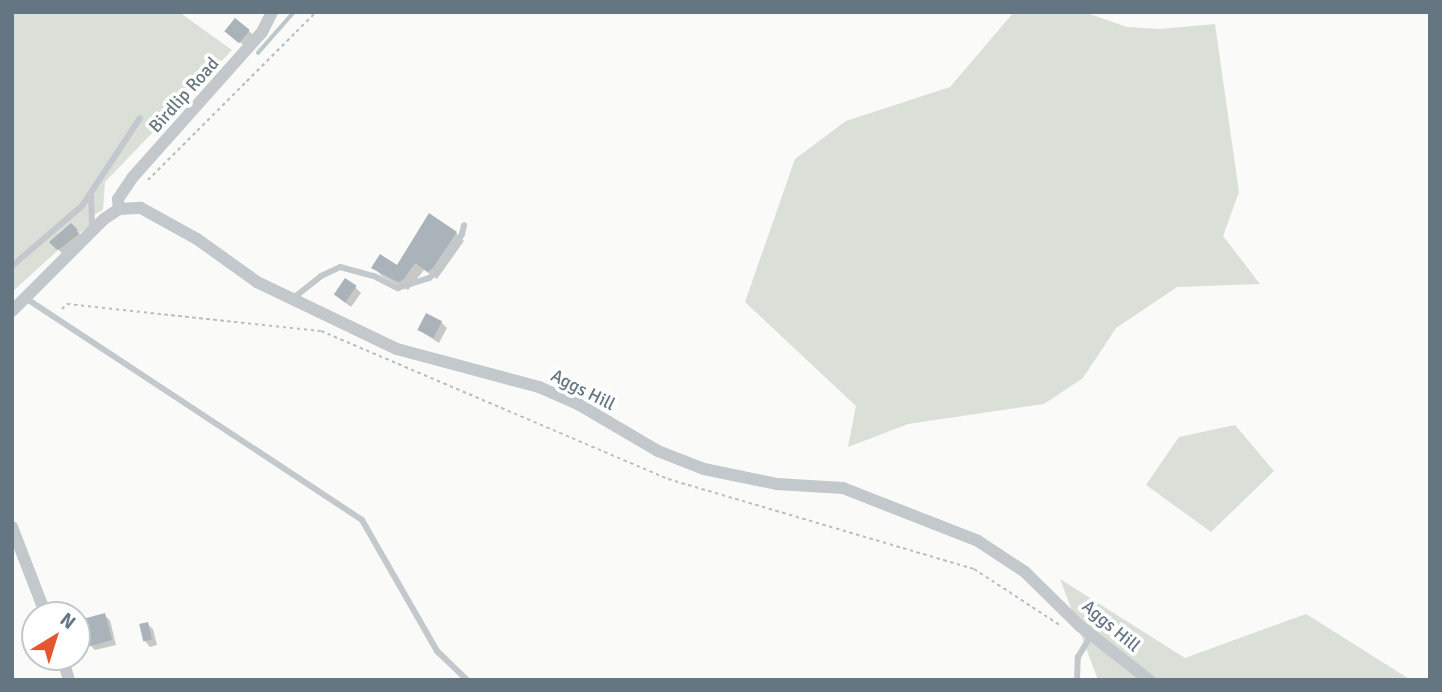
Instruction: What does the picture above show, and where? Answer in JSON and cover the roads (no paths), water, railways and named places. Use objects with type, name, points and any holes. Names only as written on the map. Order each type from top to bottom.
[{"type":"street","name":"Birdlip Road","points":[[119,204],[132,178],[262,32],[272,12]]},
{"type":"street","points":[[12,311],[27,299],[119,204]]},
{"type":"street","name":"Aggs Hill","points":[[119,204],[147,210],[257,282],[397,349],[515,379],[558,394],[658,451],[705,469],[777,484],[843,488],[961,534],[994,551],[1025,572],[1080,626],[1149,680]]},
{"type":"street","points":[[12,527],[41,601]]},
{"type":"lane","points":[[12,266],[82,206],[140,118]]},
{"type":"lane","points":[[91,192],[92,230]]},
{"type":"lane","points":[[292,299],[321,276],[340,267],[374,276],[398,288],[429,278],[435,275],[462,234],[464,225]]},
{"type":"lane","points":[[27,299],[362,520],[437,651],[467,680]]},
{"type":"lane","points":[[1077,680],[1078,657],[1091,635]]},
{"type":"waterway","points":[[258,53],[294,12]]}]
